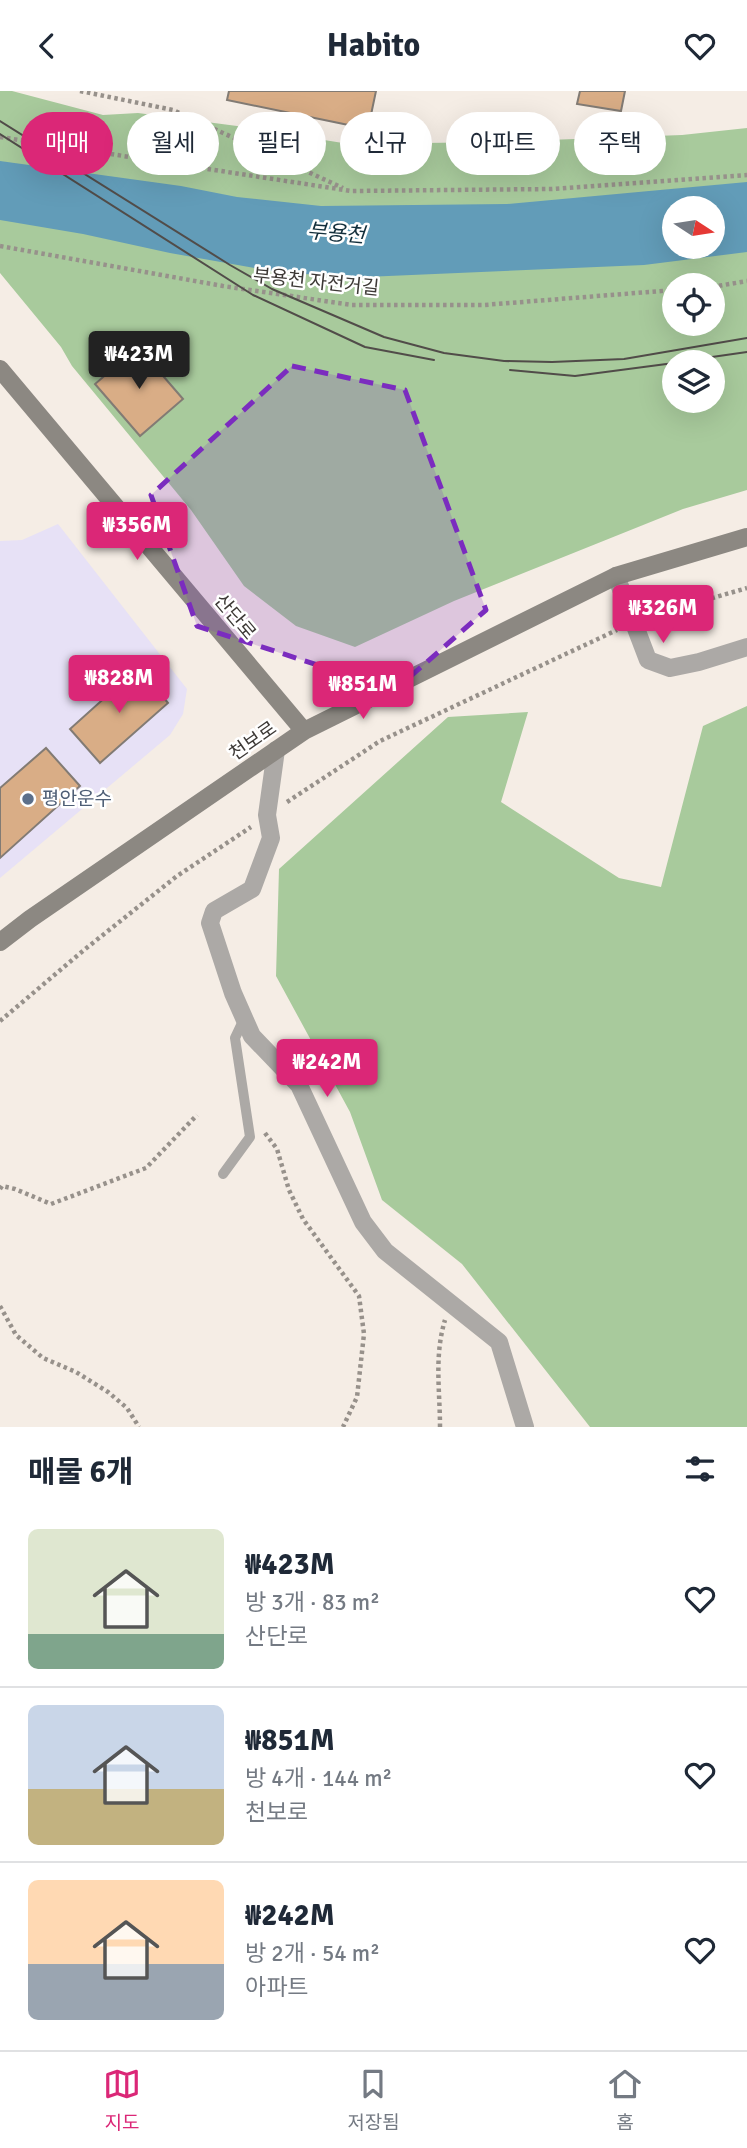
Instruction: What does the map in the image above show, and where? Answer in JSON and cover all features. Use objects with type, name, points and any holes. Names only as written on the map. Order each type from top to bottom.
[{"type":"main road","name":"산단로","points":[[0,369],[304,731]]},
{"type":"main road","name":"천보로","points":[[0,942],[304,731],[616,576],[747,537]]},
{"type":"street","points":[[616,576],[648,660],[670,669],[747,647]]},
{"type":"street","points":[[276,750],[267,815],[271,838],[252,889],[214,911],[209,923],[244,1019],[252,1036],[299,1085],[370,1232],[385,1251],[499,1342],[526,1427]]},
{"type":"lane","points":[[223,1174],[250,1137],[235,1038],[244,1019]]},
{"type":"path","points":[[80,91],[173,110],[351,191]]},
{"type":"path","points":[[0,137],[351,191],[551,189],[747,175]]},
{"type":"path","name":"부용천 자전거길","points":[[0,246],[223,286],[352,305],[484,305],[662,291]]},
{"type":"path","points":[[725,285],[747,281]]},
{"type":"path","points":[[0,1021],[177,876],[380,741],[634,622],[747,588]]},
{"type":"path","points":[[247,1107],[277,1149],[289,1190],[303,1219],[359,1296],[364,1334],[357,1397],[343,1427]]},
{"type":"path","points":[[0,1189],[2,1186],[15,1189],[51,1204],[90,1191],[146,1168],[197,1115]]},
{"type":"path","points":[[0,1306],[16,1335],[44,1358],[76,1372],[108,1392],[127,1408],[139,1427]]},
{"type":"path","points":[[440,1427],[437,1374],[440,1337],[448,1313]]},
{"type":"highlighted area","points":[[292,366],[405,390],[486,610],[395,690],[197,626],[151,495]]},
{"type":"shaded area","points":[[58,524],[187,689],[183,714],[170,735],[0,878],[0,541],[22,540]]},
{"type":"green space","points":[[0,91],[12,91],[92,112],[21,112],[21,175],[113,175],[113,114],[127,114],[127,175],[219,175],[219,124],[233,125],[233,175],[326,175],[326,140],[340,143],[340,175],[432,175],[432,143],[446,143],[446,175],[560,175],[560,140],[574,139],[574,175],[666,175],[666,136],[747,128],[747,490],[683,509],[454,601],[355,647],[296,626],[244,586],[191,510],[72,366],[61,347],[0,273]]},
{"type":"green space","points":[[747,706],[747,1427],[590,1427],[462,1264],[382,1200],[350,1112],[276,976],[279,869],[448,717],[528,712],[501,802],[619,878],[661,887],[703,726]]},
{"type":"water","name":"부용천","points":[[0,161],[21,164],[21,175],[101,175],[237,197],[321,206],[507,204],[747,182],[747,252],[725,255],[725,196],[662,196],[662,259],[692,259],[644,265],[365,277],[283,273],[0,220]]},
{"type":"building","points":[[229,91],[376,91],[372,112],[340,112],[340,123],[326,120],[326,112],[285,112],[227,100]]},
{"type":"building","points":[[580,91],[625,91],[621,111],[577,104]]},
{"type":"building","points":[[138,347],[183,399],[140,436],[95,384]]},
{"type":"building","points":[[139,667],[168,703],[100,763],[70,729]]},
{"type":"building","points":[[46,748],[80,786],[0,858],[0,788]]},
{"type":"tram line","points":[[0,121],[272,289],[384,337],[444,353],[504,361],[552,362],[624,359],[747,338]]},
{"type":"tram line","points":[[0,134],[253,295],[365,347],[434,360]]},
{"type":"tram line","points":[[725,355],[747,352]]},
{"type":"tram line","points":[[510,370],[575,376],[662,365]]},
{"type":"place","name":"평안운수","points":[[28,799]]}]
